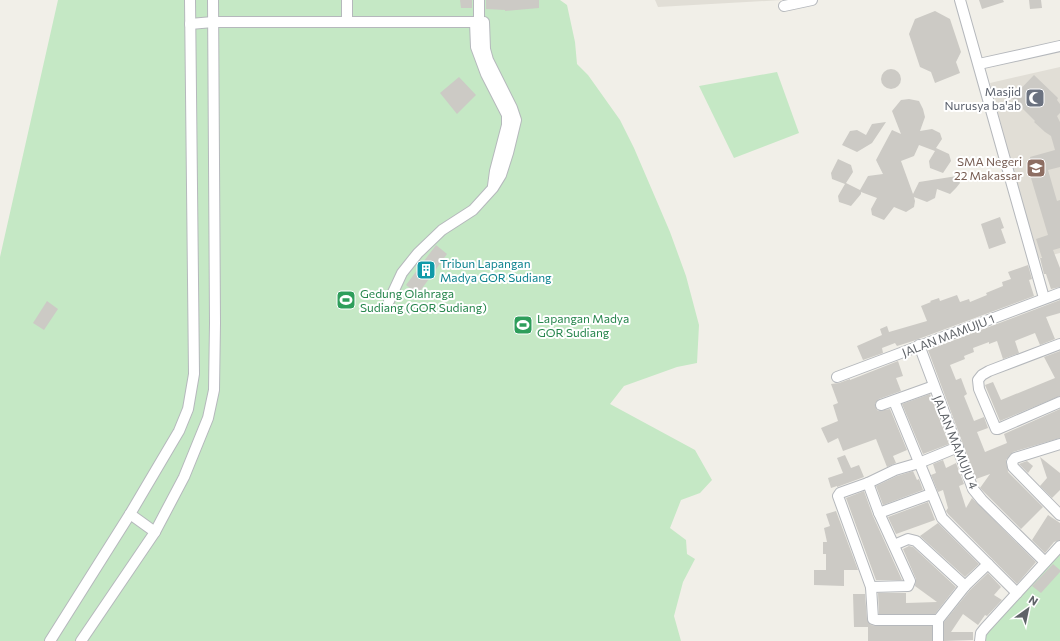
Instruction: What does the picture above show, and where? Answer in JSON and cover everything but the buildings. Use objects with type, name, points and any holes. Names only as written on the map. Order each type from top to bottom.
[{"type":"street","points":[[50,641],[130,514],[179,431],[188,409],[194,374],[190,0]]},
{"type":"street","points":[[81,641],[155,532],[184,477],[208,418],[214,390],[215,307],[213,0]]},
{"type":"street","points":[[347,0],[347,22]]},
{"type":"street","points":[[389,301],[402,272],[418,253],[442,230],[473,210],[493,188],[494,171],[507,125],[507,115],[486,74],[476,47],[479,22],[479,0]]},
{"type":"street","points":[[784,6],[812,0]]},
{"type":"street","points":[[960,0],[1044,298]]},
{"type":"street","points":[[190,24],[213,22],[479,22]]},
{"type":"street","points":[[979,64],[1060,46]]},
{"type":"street","name":"JALAN MAMUJU 1","points":[[837,377],[1060,293]]},
{"type":"street","points":[[1060,344],[989,371],[982,375],[978,380],[979,389],[996,428],[998,429],[1060,402]]},
{"type":"street","name":"JALAN MAMUJU 4","points":[[919,346],[971,484],[976,492],[1045,562]]},
{"type":"street","points":[[881,405],[934,386]]},
{"type":"street","points":[[894,401],[918,464],[942,518],[1017,593]]},
{"type":"street","points":[[1060,444],[1016,458],[1012,462],[1013,467],[1060,515]]},
{"type":"street","points":[[938,620],[874,620],[872,616],[871,587],[838,496],[840,493],[868,483],[896,470],[918,464],[958,447]]},
{"type":"street","points":[[868,483],[879,513],[910,581],[908,586],[871,587]]},
{"type":"street","points":[[879,513],[931,494]]},
{"type":"street","points":[[130,514],[155,532]]},
{"type":"street","points":[[894,545],[908,539],[916,541],[965,586]]},
{"type":"street","points":[[980,641],[981,633],[985,628],[1060,546]]},
{"type":"street","points":[[938,641],[938,620],[965,586],[988,564]]},
{"type":"shaded area","points":[[655,0],[782,0],[658,7]]},
{"type":"shaded area","name":"SMA Negeri 22 Makassar","points":[[1060,67],[1060,253],[1036,259],[990,83]]},
{"type":"green space","name":"Gedung Olahraga Sudiang (GOR Sudiang)","points":[[58,0],[560,0],[567,5],[575,42],[577,64],[588,75],[620,120],[634,148],[670,232],[686,276],[699,325],[697,363],[677,367],[624,386],[610,404],[695,450],[712,480],[700,493],[681,500],[670,528],[686,540],[687,554],[695,559],[683,582],[674,616],[681,641],[0,641],[0,257]]},
{"type":"green space","points":[[777,72],[799,133],[734,158],[699,86]]},
{"type":"green space","points":[[1060,546],[1060,641],[980,641]]},
{"type":"place","name":"Masjid Nurusya ba'ab","points":[[1035,98]]},
{"type":"place","name":"SMA Negeri 22 Makassar","points":[[1036,168]]},
{"type":"place","name":"Tribun Lapangan Madya GOR Sudiang","points":[[426,270]]},
{"type":"place","name":"Gedung Olahraga Sudiang (GOR Sudiang)","points":[[346,300]]},
{"type":"place","name":"Lapangan Madya GOR Sudiang","points":[[523,325]]}]
